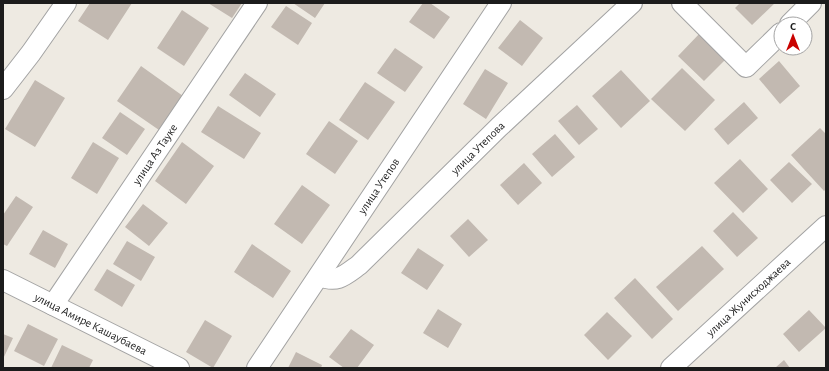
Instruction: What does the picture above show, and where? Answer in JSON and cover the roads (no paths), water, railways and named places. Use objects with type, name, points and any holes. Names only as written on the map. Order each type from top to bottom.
[{"type":"street","points":[[3,89],[31,53],[66,3]]},
{"type":"street","name":"улица Аз Тауке","points":[[53,305],[257,3]]},
{"type":"street","name":"улица Утепов","points":[[257,368],[501,3]]},
{"type":"street","name":"улица Утепова","points":[[319,276],[329,280],[342,278],[359,265],[499,127],[632,3]]},
{"type":"street","points":[[682,3],[746,67],[773,41]]},
{"type":"street","points":[[798,16],[811,3]]},
{"type":"street","name":"улица Жунисходжаева","points":[[671,368],[826,226]]},
{"type":"street","name":"улица Амире Кашаубаева","points":[[3,280],[179,368]]}]
